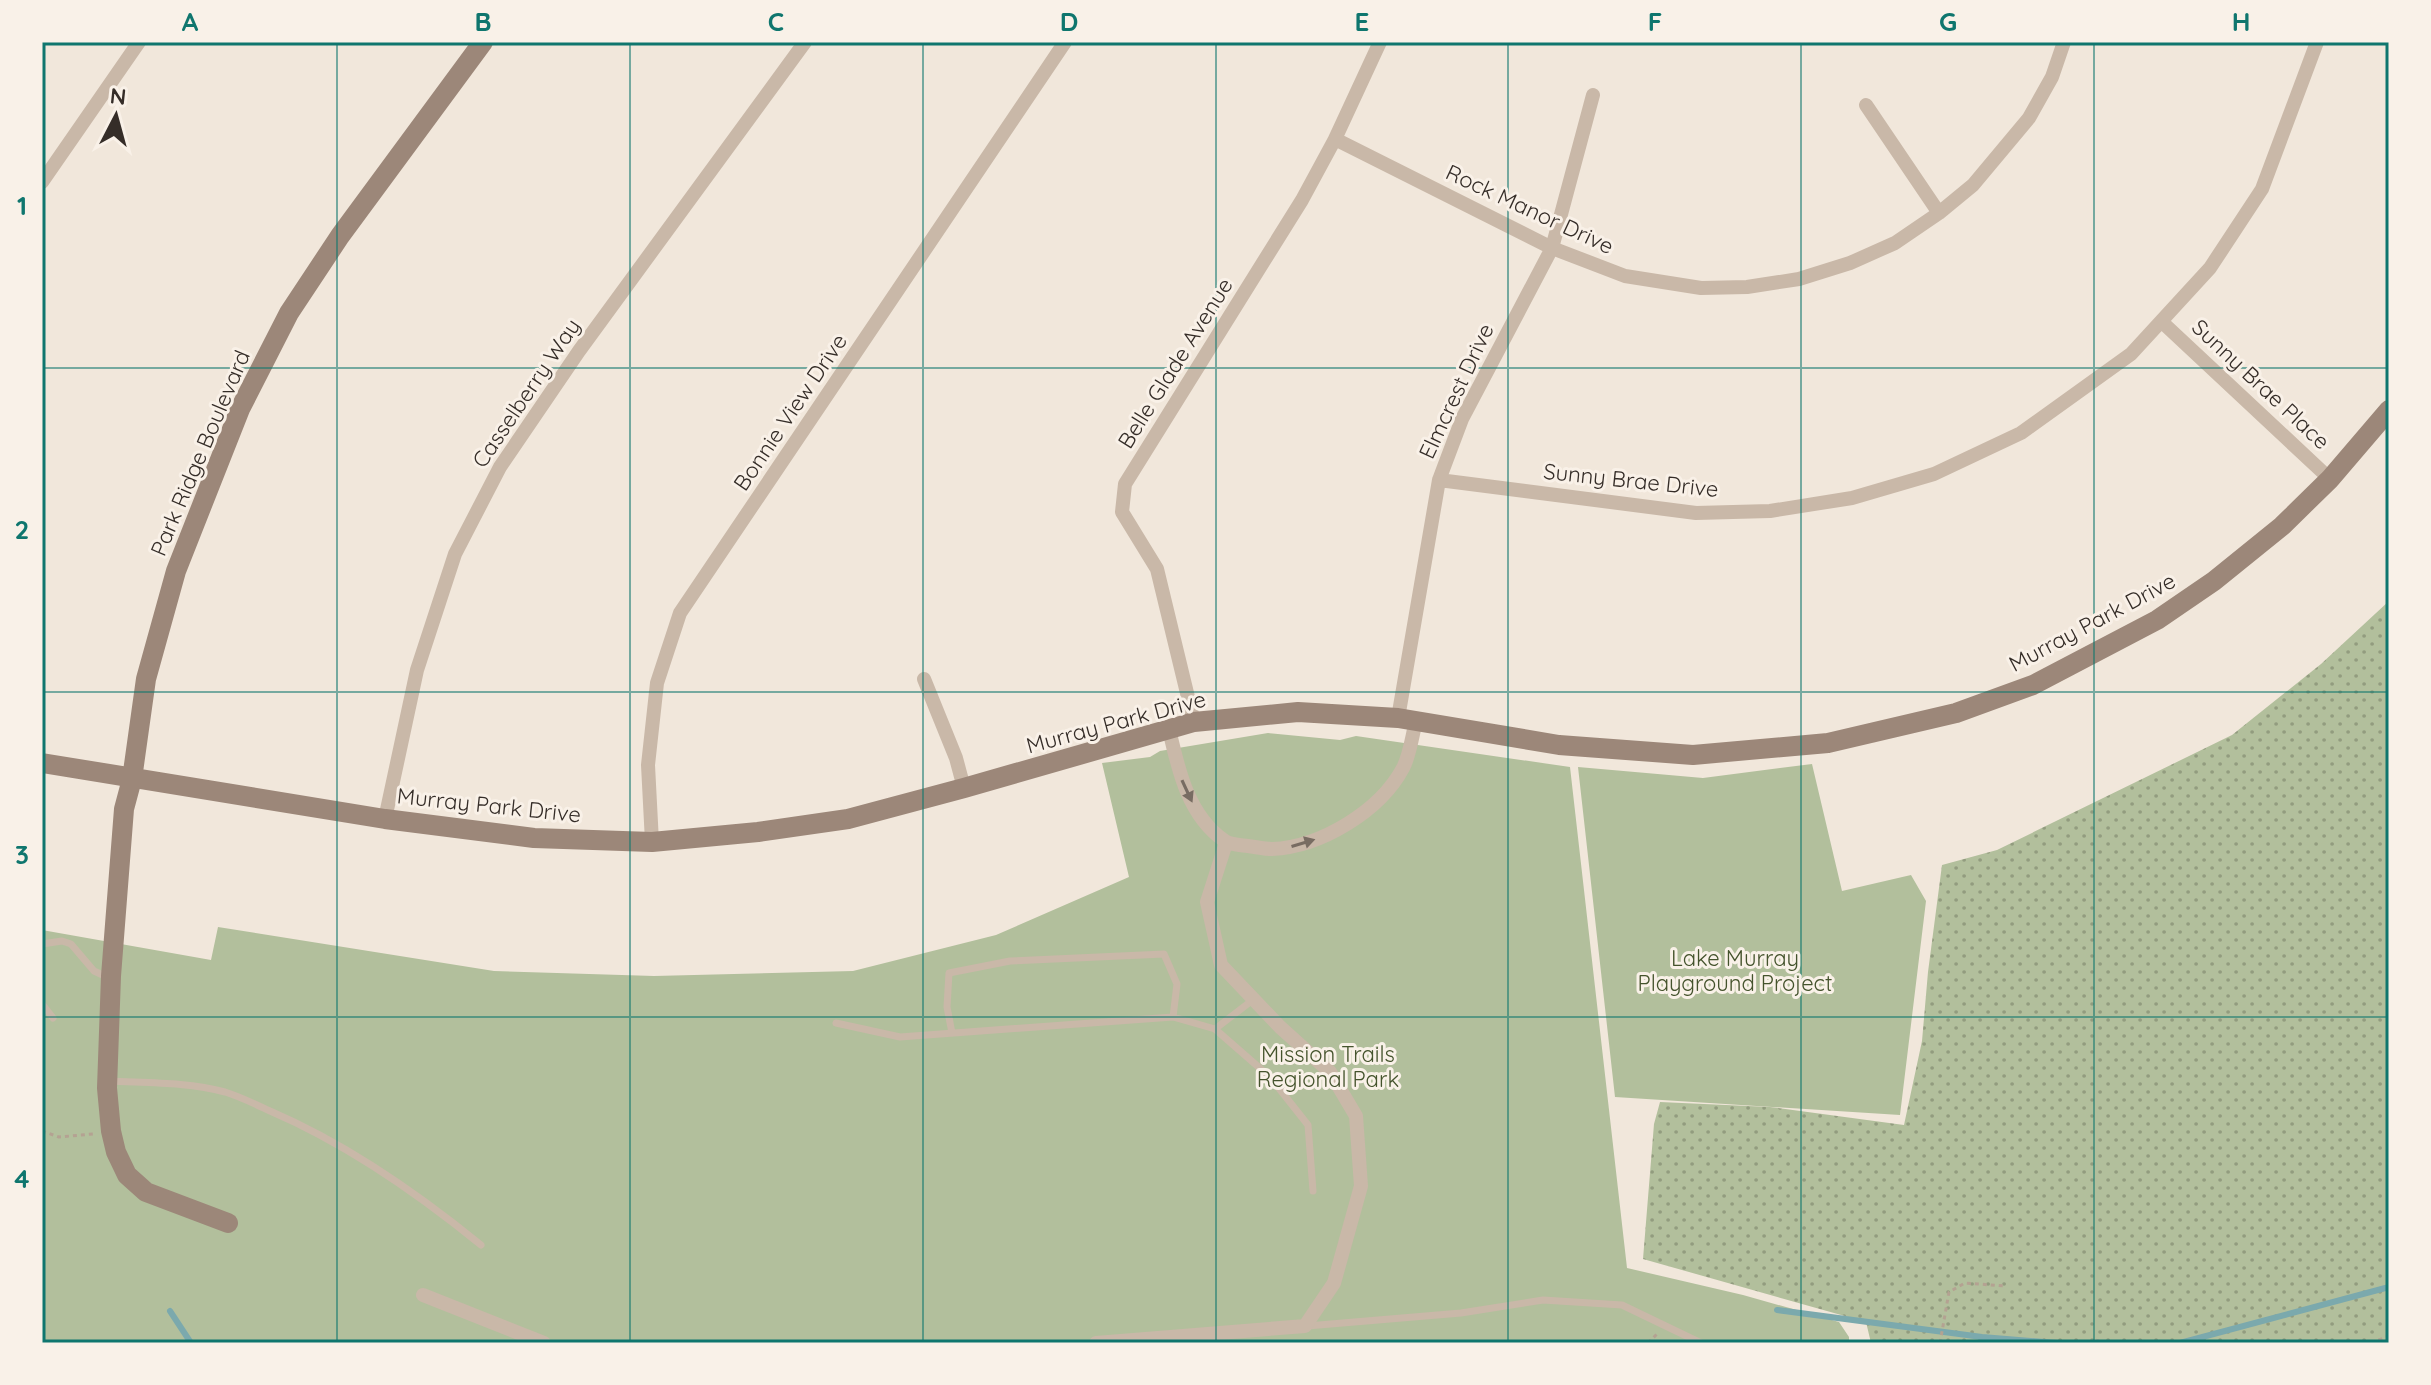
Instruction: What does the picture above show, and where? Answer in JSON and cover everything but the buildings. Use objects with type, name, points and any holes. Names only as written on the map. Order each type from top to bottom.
[{"type":"street","points":[[42,182],[139,42]]},
{"type":"street","name":"Park Ridge Boulevard","points":[[228,1223],[146,1192],[127,1175],[116,1152],[111,1131],[107,1081],[111,979],[124,809],[132,779],[146,679],[176,571],[240,409],[298,300],[340,236],[483,42]]},
{"type":"street","name":"Casselberry Way","points":[[385,819],[417,670],[455,554],[500,467],[579,351],[805,42]]},
{"type":"street","name":"Bonnie View Drive","points":[[652,842],[648,765],[657,683],[680,613],[1065,42]]},
{"type":"street","name":"Belle Glade Avenue","points":[[1194,722],[1157,569],[1122,512],[1125,484],[1302,200],[1335,139],[1380,42]]},
{"type":"street","name":"Rock Manor Drive","points":[[1335,139],[1552,248],[1625,276],[1701,288],[1747,287],[1799,279],[1850,263],[1895,243],[1939,213],[1973,185],[2029,118],[2052,77],[2064,42]]},
{"type":"street","name":"Sunny Brae Drive","points":[[1439,480],[1696,513],[1770,511],[1852,498],[1934,474],[2021,433],[2131,354],[2210,268],[2262,189],[2317,42]]},
{"type":"street","name":"Elmcrest Drive","points":[[1226,843],[1279,848],[1316,839],[1343,828],[1391,786],[1404,767],[1407,720],[1439,480],[1462,419],[1552,248],[1593,95]]},
{"type":"street","points":[[1866,105],[1939,213]]},
{"type":"street","name":"Sunny Brae Place","points":[[2162,322],[2330,479]]},
{"type":"street","name":"Murray Park Drive","points":[[42,763],[385,819],[534,838],[652,842],[758,832],[848,819],[1194,722],[1298,712],[1407,720],[1559,745],[1693,755],[1828,743],[1956,713],[2033,685],[2157,620],[2214,581],[2282,526],[2330,479],[2389,410]]},
{"type":"street","points":[[924,679],[956,758],[964,788]]},
{"type":"street","points":[[1096,1343],[1305,1326],[1334,1283],[1361,1186],[1356,1116],[1330,1072],[1280,1027],[1221,965],[1207,902],[1226,843],[1190,799],[1169,729]]},
{"type":"street","points":[[423,1295],[544,1343]]},
{"type":"lane","points":[[42,944],[62,941],[71,944],[94,971],[111,979]]},
{"type":"lane","points":[[952,1033],[947,1007],[949,973],[1010,961],[1164,954],[1177,984],[1173,1017]]},
{"type":"lane","points":[[1215,1029],[1254,999]]},
{"type":"lane","points":[[42,1004],[53,1018]]},
{"type":"lane","points":[[836,1023],[900,1037],[1173,1017],[1215,1029],[1270,1077],[1308,1125],[1313,1191]]},
{"type":"lane","points":[[107,1081],[172,1083],[224,1092],[246,1100],[340,1144],[393,1179],[481,1245]]},
{"type":"lane","points":[[1305,1326],[1461,1313],[1543,1300],[1622,1305],[1701,1343]]},
{"type":"path","points":[[42,1131],[59,1137],[111,1131]]},
{"type":"path","points":[[1940,1341],[1949,1292],[1965,1283],[2005,1286]]},
{"type":"path","points":[[2371,1343],[2389,1336]]},
{"type":"green space","points":[[2389,601],[2389,1343],[1871,1343],[1866,1322],[1643,1259],[1654,1124],[1660,1102],[1770,1107],[1904,1125],[1922,1041],[1942,865],[1997,850],[2232,735],[2321,664]]},
{"type":"green space","name":"Mission Trails Regional Park","points":[[1268,733],[1340,740],[1356,736],[1570,767],[1627,1268],[1743,1295],[1839,1322],[1849,1337],[1849,1343],[42,1343],[42,930],[211,960],[218,927],[494,971],[654,976],[853,971],[996,935],[1129,877],[1102,763],[1150,757],[1160,751]]},
{"type":"green space","name":"Lake Murray Playground Project","points":[[1812,764],[1842,891],[1911,875],[1926,901],[1900,1115],[1615,1097],[1578,767],[1703,778]]},
{"type":"waterway","points":[[2180,1343],[2389,1287]]},
{"type":"waterway","points":[[1777,1310],[1982,1337],[2057,1343]]},
{"type":"waterway","points":[[170,1311],[191,1343]]}]
